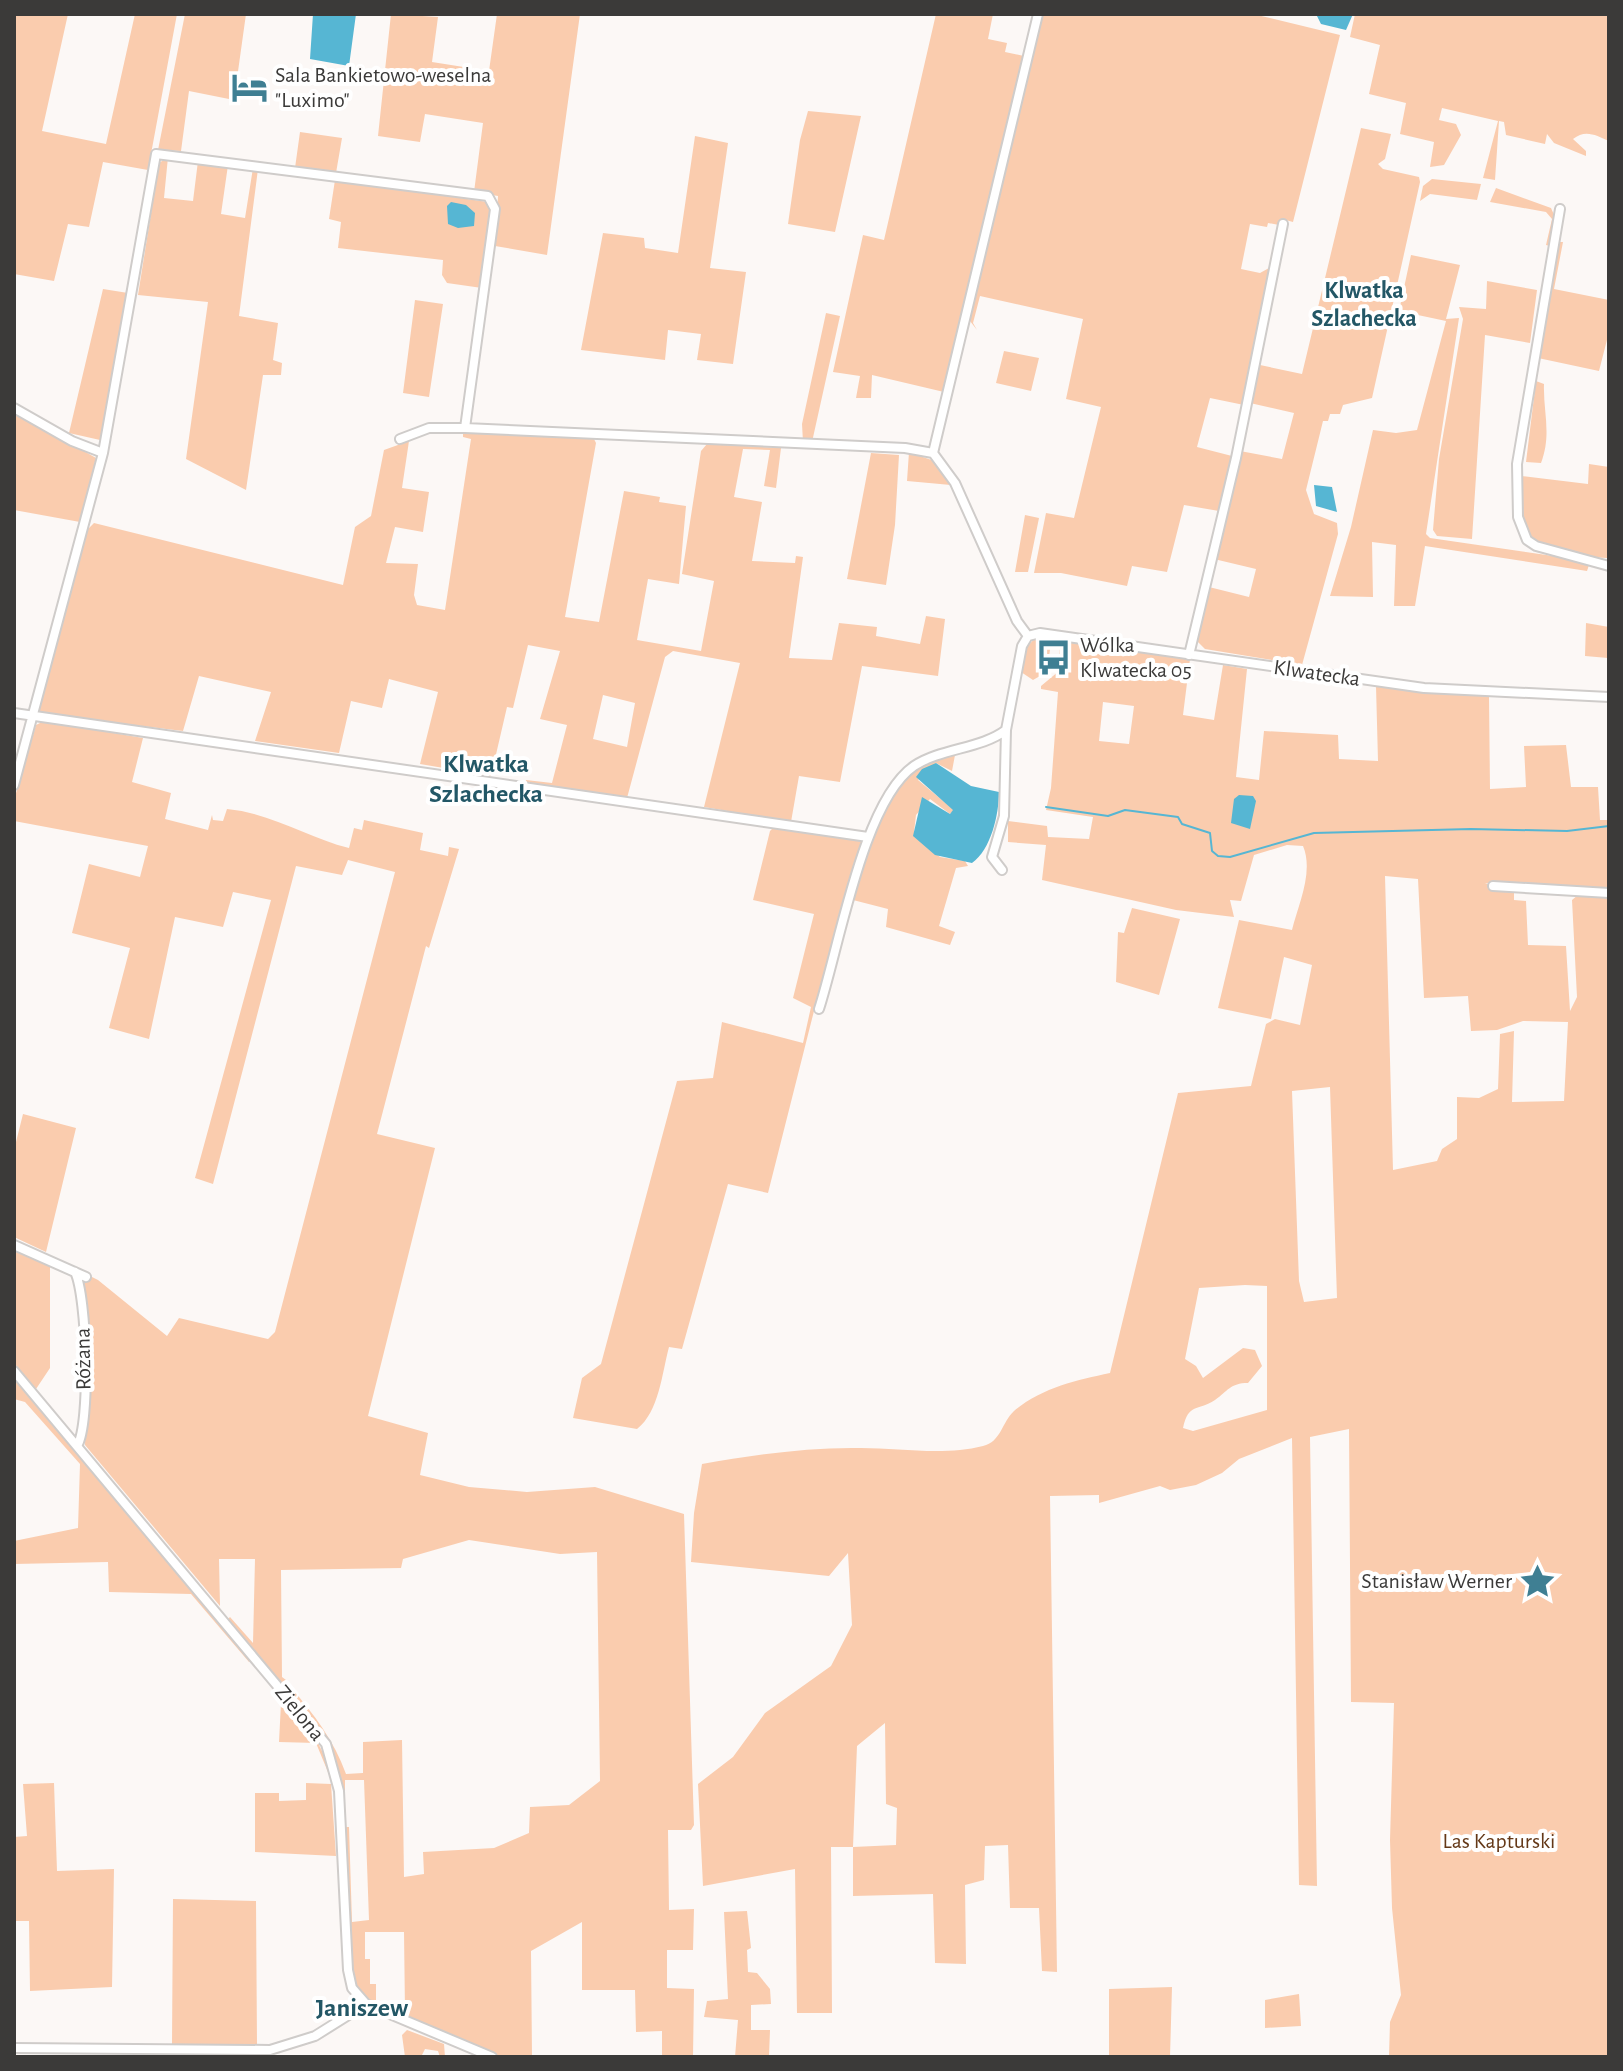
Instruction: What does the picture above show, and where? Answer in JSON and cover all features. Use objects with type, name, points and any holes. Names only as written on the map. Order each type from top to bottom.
[{"type":"street","points":[[933,453],[1038,14]]},
{"type":"street","points":[[14,785],[103,453],[156,154],[488,196],[495,209],[465,428]]},
{"type":"street","points":[[1560,209],[1517,464],[1518,517],[1527,540],[1536,546],[1609,566]]},
{"type":"street","points":[[1189,655],[1239,444],[1283,224]]},
{"type":"street","points":[[14,408],[72,441],[103,453]]},
{"type":"street","points":[[400,439],[429,428],[465,428],[905,448],[933,453],[955,483],[1017,621],[1028,636],[1022,646],[1006,730],[1004,816],[992,857],[1002,870]]},
{"type":"street","name":"Klwatecka","points":[[1028,636],[1040,633],[1424,688],[1609,697]]},
{"type":"street","points":[[14,713],[868,837]]},
{"type":"street","points":[[819,1009],[868,837],[891,791],[908,771],[929,758],[1006,730]]},
{"type":"street","points":[[1493,886],[1609,893]]},
{"type":"street","points":[[14,1245],[86,1277]]},
{"type":"street","name":"Różana","points":[[75,1272],[82,1294],[84,1425],[77,1446]]},
{"type":"street","name":"Zielona","points":[[14,1371],[326,1744],[339,1791],[348,1970],[352,1988],[366,2004]]},
{"type":"street","points":[[14,2048],[270,2050],[315,2036],[366,2004],[492,2057]]},
{"type":"green space","points":[[14,14],[68,14],[42,131],[106,144],[135,14],[177,14],[148,170],[103,162],[89,227],[68,224],[54,281],[14,274]]},
{"type":"green space","points":[[185,14],[246,14],[234,100],[189,91],[181,151],[158,150]]},
{"type":"green space","points":[[391,14],[438,17],[432,62],[489,71],[497,14],[580,14],[547,255],[495,246],[498,196],[474,192],[483,123],[425,114],[420,142],[378,136]]},
{"type":"green space","points":[[936,14],[993,14],[988,39],[1007,43],[1005,52],[1024,56],[944,392],[872,375],[871,398],[856,398],[860,376],[833,372],[863,235],[884,240]]},
{"type":"green space","points":[[1042,14],[1253,14],[1340,35],[1293,222],[1282,219],[1279,225],[1268,223],[1267,227],[1250,224],[1241,269],[1260,273],[1269,268],[1271,276],[1244,405],[1210,398],[1197,447],[1232,456],[1219,511],[1184,505],[1167,572],[1132,566],[1127,586],[1061,573],[1034,573],[1046,513],[1074,518],[1101,407],[1066,399],[1083,319],[980,296],[973,323],[977,330],[970,321],[1019,97]]},
{"type":"green space","points":[[1355,14],[1609,14],[1609,141],[1591,134],[1577,136],[1573,139],[1586,151],[1586,156],[1554,143],[1547,134],[1545,144],[1506,135],[1504,122],[1499,121],[1495,180],[1483,178],[1498,121],[1442,108],[1439,120],[1456,124],[1461,135],[1444,165],[1430,167],[1434,142],[1400,134],[1406,103],[1369,94],[1380,45],[1350,37]]},
{"type":"green space","points":[[808,111],[861,116],[835,232],[788,224],[800,140]]},
{"type":"green space","points":[[1361,128],[1391,134],[1385,159],[1378,164],[1383,169],[1419,177],[1420,182],[1372,398],[1343,405],[1340,414],[1330,414],[1328,421],[1323,421],[1306,490],[1314,514],[1337,523],[1338,534],[1302,665],[1205,649],[1195,639],[1209,587],[1249,597],[1256,569],[1214,559],[1240,451],[1282,459],[1294,413],[1250,403],[1260,365],[1302,374]]},
{"type":"green space","points":[[300,132],[342,138],[336,173],[295,168]]},
{"type":"green space","points":[[695,136],[728,143],[710,268],[746,272],[733,364],[697,360],[701,334],[668,330],[665,360],[581,350],[603,233],[644,238],[645,248],[678,253]]},
{"type":"green space","points":[[168,157],[164,198],[193,201],[198,161],[228,165],[221,214],[245,218],[253,168],[258,169],[239,316],[278,323],[273,360],[282,363],[281,375],[263,375],[246,490],[186,459],[208,302],[138,295],[159,163]]},
{"type":"green space","points":[[1432,179],[1481,184],[1477,200],[1430,194],[1420,201],[1423,186]]},
{"type":"green space","points":[[335,180],[488,202],[492,209],[482,288],[447,283],[442,275],[443,260],[338,248],[341,222],[329,219]]},
{"type":"green space","points":[[1496,188],[1551,208],[1555,217],[1550,246],[1546,245],[1552,219],[1546,212],[1490,202]]},
{"type":"green space","points":[[1558,242],[1563,242],[1554,289],[1609,300],[1609,332],[1599,371],[1538,358]]},
{"type":"green space","points":[[1411,255],[1460,265],[1446,319],[1459,318],[1426,534],[1430,538],[1553,556],[1589,565],[1587,571],[1425,546],[1415,606],[1394,606],[1396,545],[1372,542],[1373,597],[1330,596],[1351,527],[1373,430],[1396,433],[1417,430],[1446,321],[1399,311]]},
{"type":"green space","points":[[1487,281],[1537,290],[1530,343],[1485,335],[1472,539],[1437,536],[1433,530],[1439,459],[1463,319],[1459,307],[1486,309]]},
{"type":"green space","points":[[103,289],[128,293],[100,440],[69,433]]},
{"type":"green space","points":[[415,300],[443,304],[429,397],[403,393]]},
{"type":"green space","points":[[826,313],[840,316],[812,442],[803,442],[802,424]]},
{"type":"green space","points":[[1004,351],[1039,358],[1031,391],[996,383]]},
{"type":"green space","points":[[1536,381],[1544,384],[1547,433],[1541,463],[1526,462]]},
{"type":"green space","points":[[14,411],[96,458],[80,522],[14,510]]},
{"type":"green space","points":[[463,433],[594,439],[596,443],[565,617],[599,622],[624,491],[660,497],[659,502],[686,506],[679,584],[648,579],[637,640],[701,651],[714,581],[682,574],[701,451],[707,444],[781,448],[776,488],[764,486],[770,450],[743,449],[734,497],[762,502],[752,561],[795,563],[796,556],[803,557],[789,658],[832,660],[839,623],[877,627],[876,636],[920,644],[926,616],[945,619],[938,676],[862,666],[840,782],[799,776],[791,822],[704,807],[740,663],[673,651],[665,657],[627,798],[525,783],[526,780],[552,783],[567,725],[540,719],[560,651],[528,645],[513,708],[507,707],[491,776],[420,764],[438,692],[389,679],[382,708],[351,701],[339,753],[255,741],[271,692],[199,676],[183,731],[42,714],[39,709],[87,530],[94,523],[343,585],[355,527],[371,516],[384,450],[409,441],[402,488],[429,492],[423,532],[395,527],[386,563],[418,564],[414,595],[417,605],[445,610],[471,439],[463,437]],"holes":[[[603,695],[635,703],[627,747],[593,739]]]},
{"type":"green space","points":[[909,452],[937,462],[951,485],[907,481]]},
{"type":"green space","points":[[871,453],[899,455],[895,525],[886,585],[847,579]]},
{"type":"green space","points":[[1589,464],[1609,467],[1607,558],[1571,554],[1546,546],[1527,532],[1521,517],[1521,476],[1588,484]]},
{"type":"green space","points":[[1025,515],[1039,518],[1028,572],[1015,572]]},
{"type":"green space","points":[[1586,623],[1609,627],[1609,690],[1608,658],[1585,656]]},
{"type":"green space","points":[[1036,637],[1049,638],[1051,642],[1047,672],[1033,680],[1021,672],[1026,648]]},
{"type":"green space","name":"Las Kapturski","points":[[1070,640],[1190,659],[1183,715],[1214,720],[1223,665],[1247,669],[1236,777],[1259,780],[1264,731],[1338,735],[1339,759],[1378,761],[1376,686],[1489,696],[1490,789],[1526,787],[1524,746],[1566,745],[1571,787],[1598,787],[1600,820],[1609,820],[1609,889],[1485,883],[1514,893],[1514,900],[1526,901],[1528,945],[1566,946],[1570,1011],[1577,997],[1572,900],[1578,895],[1609,896],[1609,2057],[1389,2057],[1390,2022],[1401,1995],[1392,1908],[1390,1840],[1394,1703],[1351,1702],[1349,1429],[1310,1437],[1317,1886],[1299,1885],[1292,1438],[1239,1459],[1222,1473],[1196,1485],[1170,1490],[1160,1486],[1099,1503],[1099,1495],[1050,1496],[1057,1972],[1042,1971],[1039,1908],[1010,1908],[1008,1845],[985,1846],[984,1880],[965,1885],[966,1964],[935,1963],[933,1894],[853,1896],[853,1847],[831,1847],[832,2013],[797,2013],[795,1869],[703,1886],[698,1784],[733,1757],[765,1713],[831,1666],[852,1625],[848,1553],[829,1576],[691,1562],[694,1513],[702,1464],[821,1449],[938,1451],[983,1446],[998,1436],[1014,1411],[1036,1396],[1072,1382],[1110,1373],[1178,1093],[1251,1086],[1266,1024],[1275,1019],[1300,1025],[1312,965],[1284,957],[1271,1019],[1218,1008],[1239,920],[1292,930],[1306,877],[1303,846],[1287,845],[1254,855],[1241,901],[1230,900],[1234,917],[1176,910],[1042,880],[1046,845],[1008,842],[1008,821],[1047,826],[1048,837],[1089,839],[1093,817],[1046,810],[1051,788],[1058,692],[1041,689],[1041,686],[1059,671],[1060,643]],"holes":[[[1103,702],[1134,706],[1129,744],[1099,741]],[[1385,876],[1418,879],[1424,998],[1468,996],[1471,1031],[1497,1030],[1523,1021],[1568,1022],[1564,1101],[1512,1102],[1514,1031],[1500,1034],[1498,1089],[1479,1098],[1457,1097],[1457,1139],[1442,1149],[1437,1161],[1393,1170]],[[1330,1087],[1337,1298],[1304,1302],[1299,1281],[1292,1091]],[[1267,1286],[1267,1410],[1193,1431],[1183,1428],[1191,1411],[1209,1404],[1233,1386],[1248,1383],[1262,1366],[1255,1350],[1243,1348],[1203,1378],[1196,1366],[1185,1359],[1199,1288]],[[885,1723],[886,1804],[897,1808],[896,1845],[853,1847],[857,1746]]]},
{"type":"green space","points":[[44,721],[143,738],[132,782],[171,793],[165,819],[208,830],[212,815],[213,820],[223,821],[227,809],[243,811],[349,848],[354,828],[362,830],[364,820],[423,833],[420,850],[448,856],[449,847],[459,849],[429,948],[426,946],[377,1134],[435,1148],[368,1416],[428,1433],[420,1475],[469,1487],[527,1492],[595,1487],[684,1514],[694,1825],[691,1830],[668,1830],[669,1910],[694,1909],[693,1950],[667,1950],[667,1988],[694,1989],[693,2057],[662,2057],[662,2031],[636,2032],[635,1990],[582,1990],[582,1922],[531,1951],[532,2057],[502,2057],[384,2009],[385,2005],[405,2012],[404,1932],[365,1932],[365,1959],[370,1959],[370,1984],[376,1984],[376,2004],[363,1995],[352,1973],[345,1827],[349,1827],[352,1922],[369,1920],[364,1780],[345,1780],[345,1812],[339,1774],[328,1745],[286,1689],[291,1687],[315,1718],[336,1750],[346,1774],[363,1773],[363,1742],[402,1740],[404,1877],[424,1874],[423,1852],[494,1848],[529,1833],[530,1807],[569,1805],[600,1781],[597,1552],[560,1554],[469,1540],[403,1559],[401,1568],[281,1570],[282,1677],[286,1680],[282,1684],[228,1619],[230,1617],[253,1643],[255,1559],[219,1559],[220,1606],[85,1445],[87,1298],[74,1268],[98,1280],[167,1336],[179,1318],[268,1339],[275,1332],[395,872],[348,860],[342,875],[296,866],[213,1184],[195,1178],[271,900],[233,892],[223,927],[175,917],[149,1039],[109,1028],[130,948],[72,933],[89,864],[140,877],[148,846],[14,821],[14,800],[36,725]]},
{"type":"green space","points":[[955,755],[952,771],[936,763],[918,780],[954,810],[950,814],[930,799],[916,815],[914,832],[940,857],[965,861],[968,866],[956,868],[939,926],[955,932],[950,945],[886,927],[888,909],[853,900],[875,834],[900,786],[920,767]]},
{"type":"green space","points":[[774,827],[864,841],[815,1007],[768,1193],[728,1184],[682,1349],[669,1347],[659,1391],[644,1422],[637,1429],[573,1418],[582,1378],[601,1364],[677,1081],[713,1078],[722,1022],[803,1043],[811,1007],[793,998],[814,914],[753,900],[770,831]]},
{"type":"green space","points":[[1132,908],[1180,919],[1159,995],[1116,982],[1118,932],[1124,933]]},
{"type":"green space","points":[[23,1114],[76,1128],[46,1252],[14,1237],[14,1150]]},
{"type":"green space","points":[[14,1249],[50,1265],[50,1368],[36,1389],[14,1363]]},
{"type":"green space","points":[[14,1377],[252,1659],[249,1662],[191,1594],[109,1592],[108,1562],[14,1564],[14,1541],[78,1528],[80,1464],[25,1402],[14,1399]]},
{"type":"green space","points":[[284,1700],[314,1735],[334,1775],[330,1777],[316,1743],[279,1742],[281,1703]]},
{"type":"green space","points":[[54,1783],[57,1871],[114,1869],[112,1987],[30,1991],[29,1921],[14,1921],[14,1837],[27,1836],[23,1784]]},
{"type":"green space","points":[[306,1783],[331,1784],[336,1856],[255,1852],[255,1793],[279,1793],[279,1801],[306,1800]]},
{"type":"green space","points":[[173,1899],[256,1901],[257,2045],[172,2045]]},
{"type":"green space","points":[[747,1911],[751,1948],[747,1950],[748,1972],[757,1973],[770,1989],[771,2004],[751,2005],[751,2030],[770,2030],[769,2057],[735,2057],[738,2020],[704,2017],[707,2001],[728,1999],[724,1912]]},
{"type":"green space","points":[[1172,1987],[1170,2057],[1109,2057],[1109,1989]]},
{"type":"green space","points":[[1299,1994],[1301,2026],[1265,2028],[1265,2000]]},
{"type":"green space","points":[[407,2030],[444,2044],[445,2057],[440,2057],[438,2051],[425,2049],[421,2057],[405,2057],[402,2035]]},
{"type":"water","points":[[313,14],[356,14],[349,66],[310,59]]},
{"type":"water","points":[[1316,14],[1353,14],[1346,30],[1321,24]]},
{"type":"water","points":[[451,202],[466,205],[475,213],[474,226],[458,228],[448,224],[447,206]]},
{"type":"water","points":[[1314,485],[1332,487],[1337,512],[1316,506]]},
{"type":"water","points":[[936,763],[971,786],[999,792],[993,831],[984,850],[972,863],[935,855],[913,836],[922,797],[950,814],[953,810],[916,777],[922,769]]},
{"type":"water","points":[[1239,795],[1253,796],[1256,801],[1250,829],[1231,823],[1234,799]]},
{"type":"waterway","points":[[1046,807],[1108,816],[1125,810],[1178,817],[1182,824],[1210,833],[1212,851],[1218,856],[1230,857],[1314,833],[1471,829],[1567,831],[1609,826]]},
{"type":"place","name":"Sala Bankietowo-weselna \"Luximo\"","points":[[249,88]]},
{"type":"place","name":"Wólka Klwatecka 05","points":[[1054,658]]},
{"type":"place","name":"Stanisław Werner","points":[[1538,1581]]},
{"type":"district","name":"Klwatka Szlachecka","points":[[1364,305]]},
{"type":"district","name":"Klwatka Szlachecka","points":[[486,779]]},
{"type":"district","name":"Janiszew","points":[[362,2008]]}]
